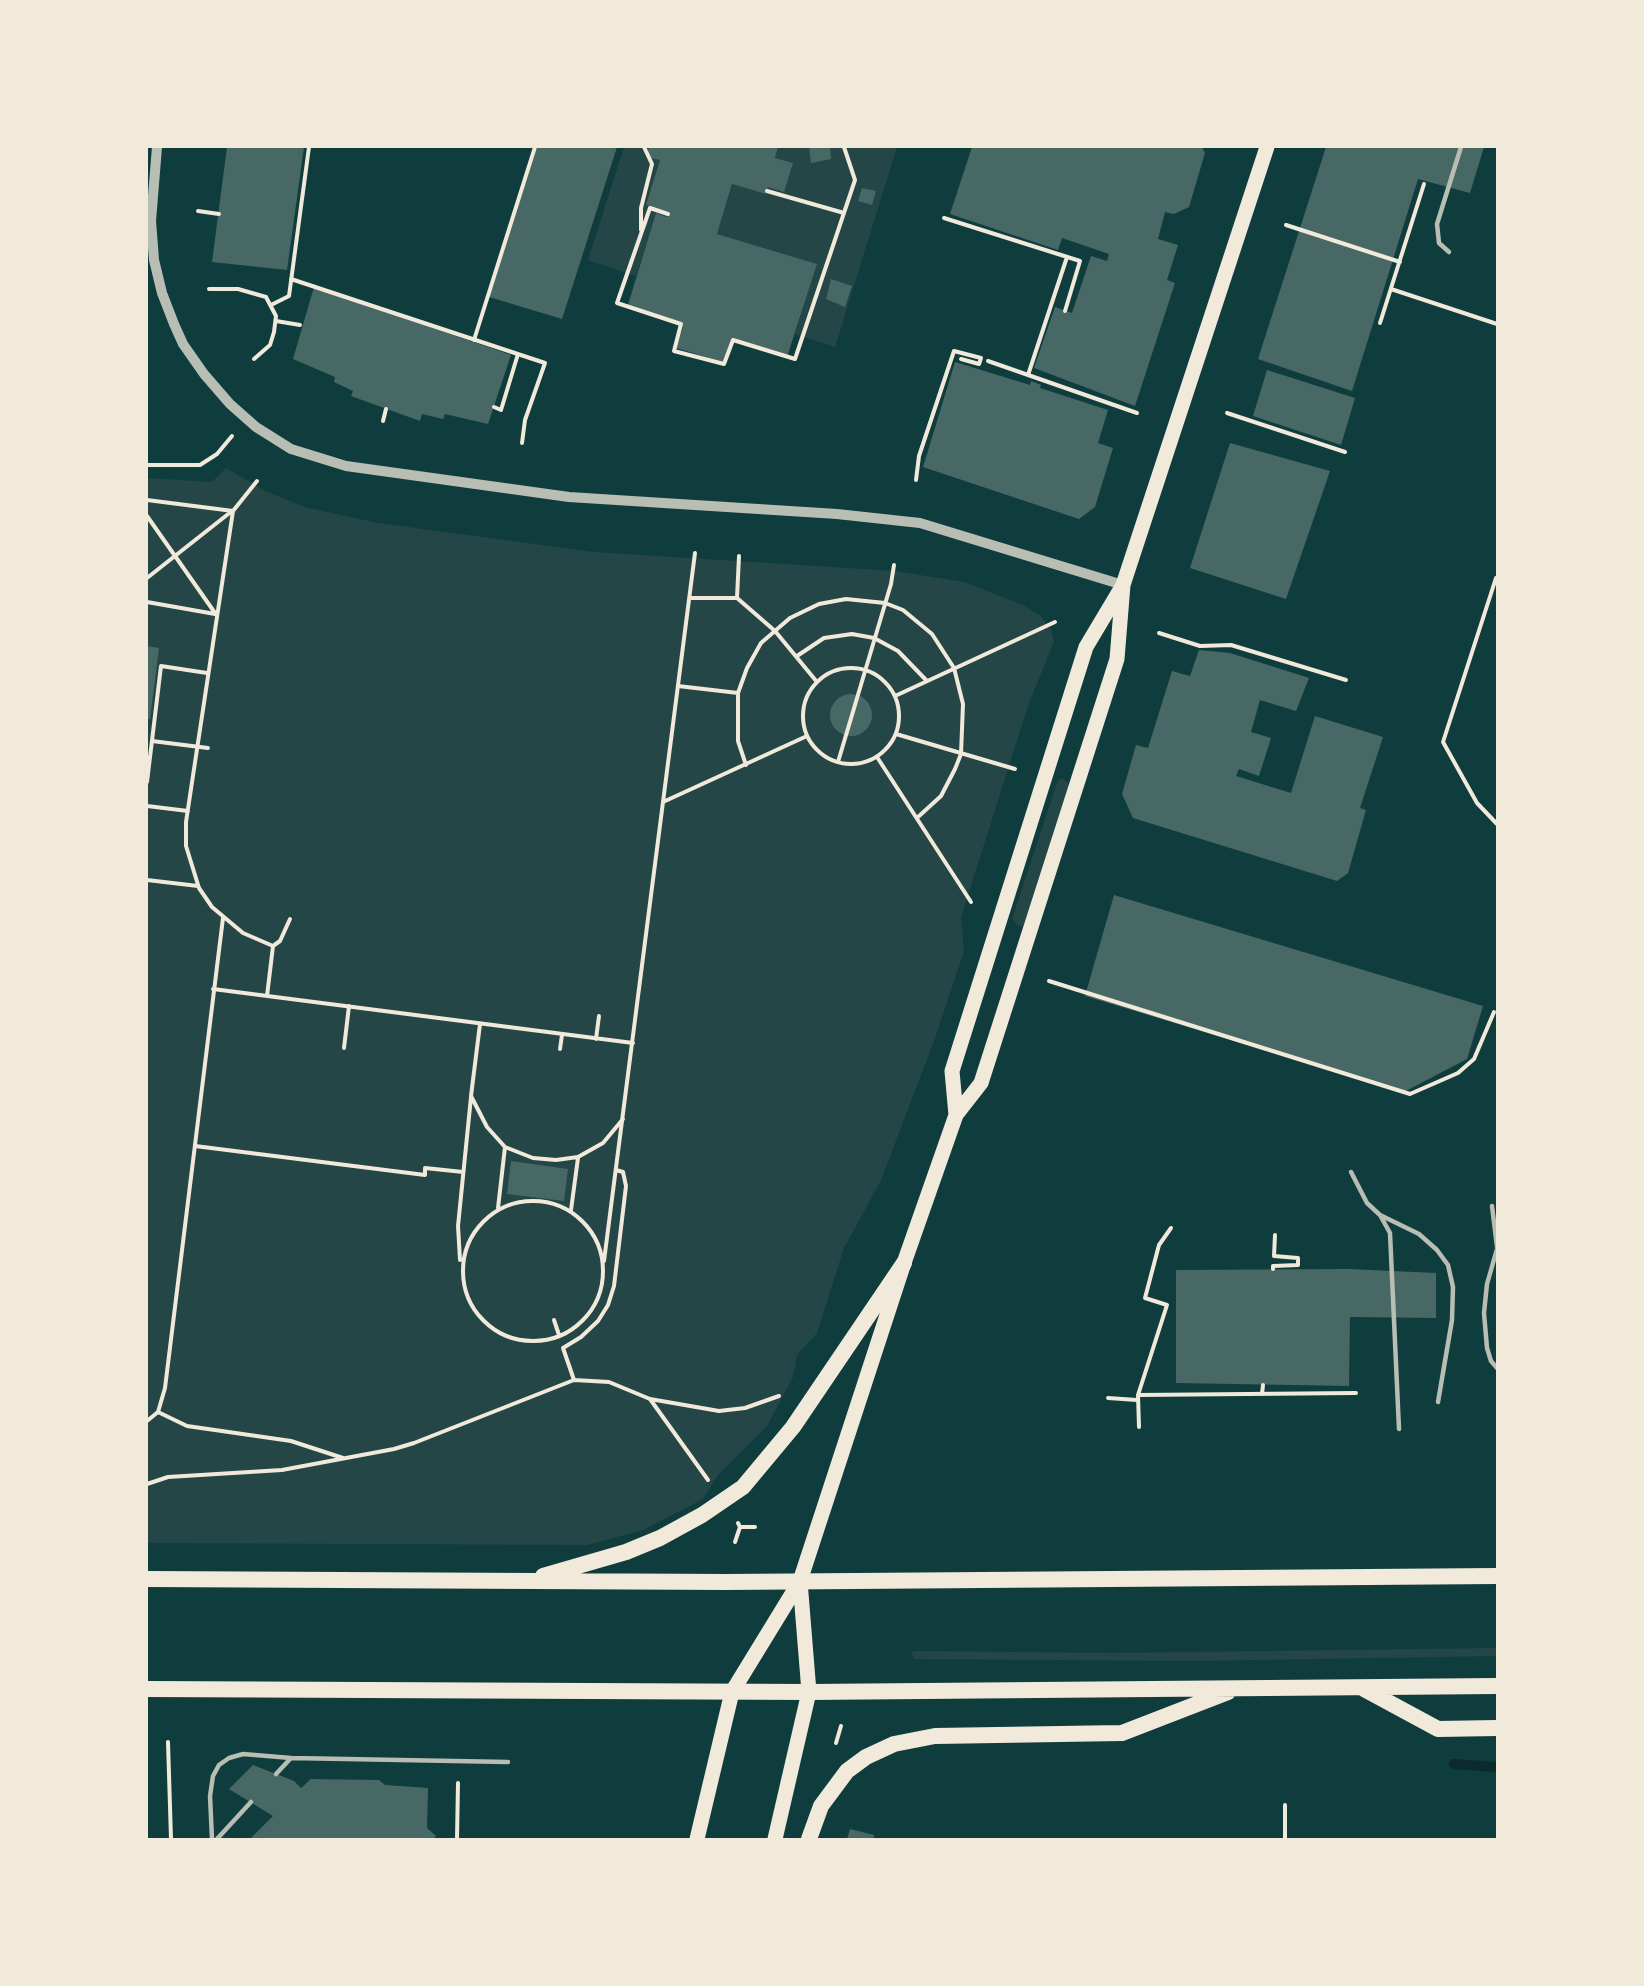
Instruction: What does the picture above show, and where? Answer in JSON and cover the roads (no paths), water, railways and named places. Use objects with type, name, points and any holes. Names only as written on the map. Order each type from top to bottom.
[{"type":"highway","points":[[525,1582],[626,1552],[660,1538],[702,1515],[743,1487],[787,1435],[904,1263]]},
{"type":"highway","points":[[147,1580],[525,1582],[1497,1576]]},
{"type":"highway","points":[[147,1689],[809,1692],[1497,1686]]},
{"type":"highway","points":[[809,1839],[821,1806],[847,1772],[866,1757],[894,1744],[935,1736],[1122,1733],[1239,1688]]},
{"type":"highway","points":[[1363,1688],[1438,1728],[1497,1728]]},
{"type":"main road","points":[[956,1115],[952,1071],[1086,647],[1123,585],[1267,147]]},
{"type":"main road","points":[[697,1839],[732,1692],[800,1581],[904,1263],[956,1115],[981,1083],[1117,659],[1123,585]]},
{"type":"main road","points":[[775,1839],[809,1692],[800,1581]]},
{"type":"street","points":[[157,147],[150,221],[162,293],[183,344],[216,389],[245,419],[291,449],[346,466],[593,500],[896,519],[942,529],[1123,585]]},
{"type":"lane","points":[[1449,252],[1439,243],[1437,224],[1461,147]]},
{"type":"lane","points":[[1351,1172],[1367,1203],[1380,1215],[1419,1234],[1437,1250],[1448,1265],[1453,1287],[1452,1320],[1438,1402]]},
{"type":"lane","points":[[1492,1206],[1497,1248],[1487,1284],[1484,1313],[1487,1348],[1497,1368]]},
{"type":"lane","points":[[1380,1215],[1390,1233],[1399,1430]]},
{"type":"lane","points":[[212,1839],[210,1796],[213,1776],[219,1765],[229,1758],[243,1754],[291,1758],[508,1762]]},
{"type":"lane","points":[[276,1774],[291,1758]]},
{"type":"lane","points":[[217,1839],[251,1802]]},
{"type":"waterway","points":[[1454,1764],[1497,1767]]}]
